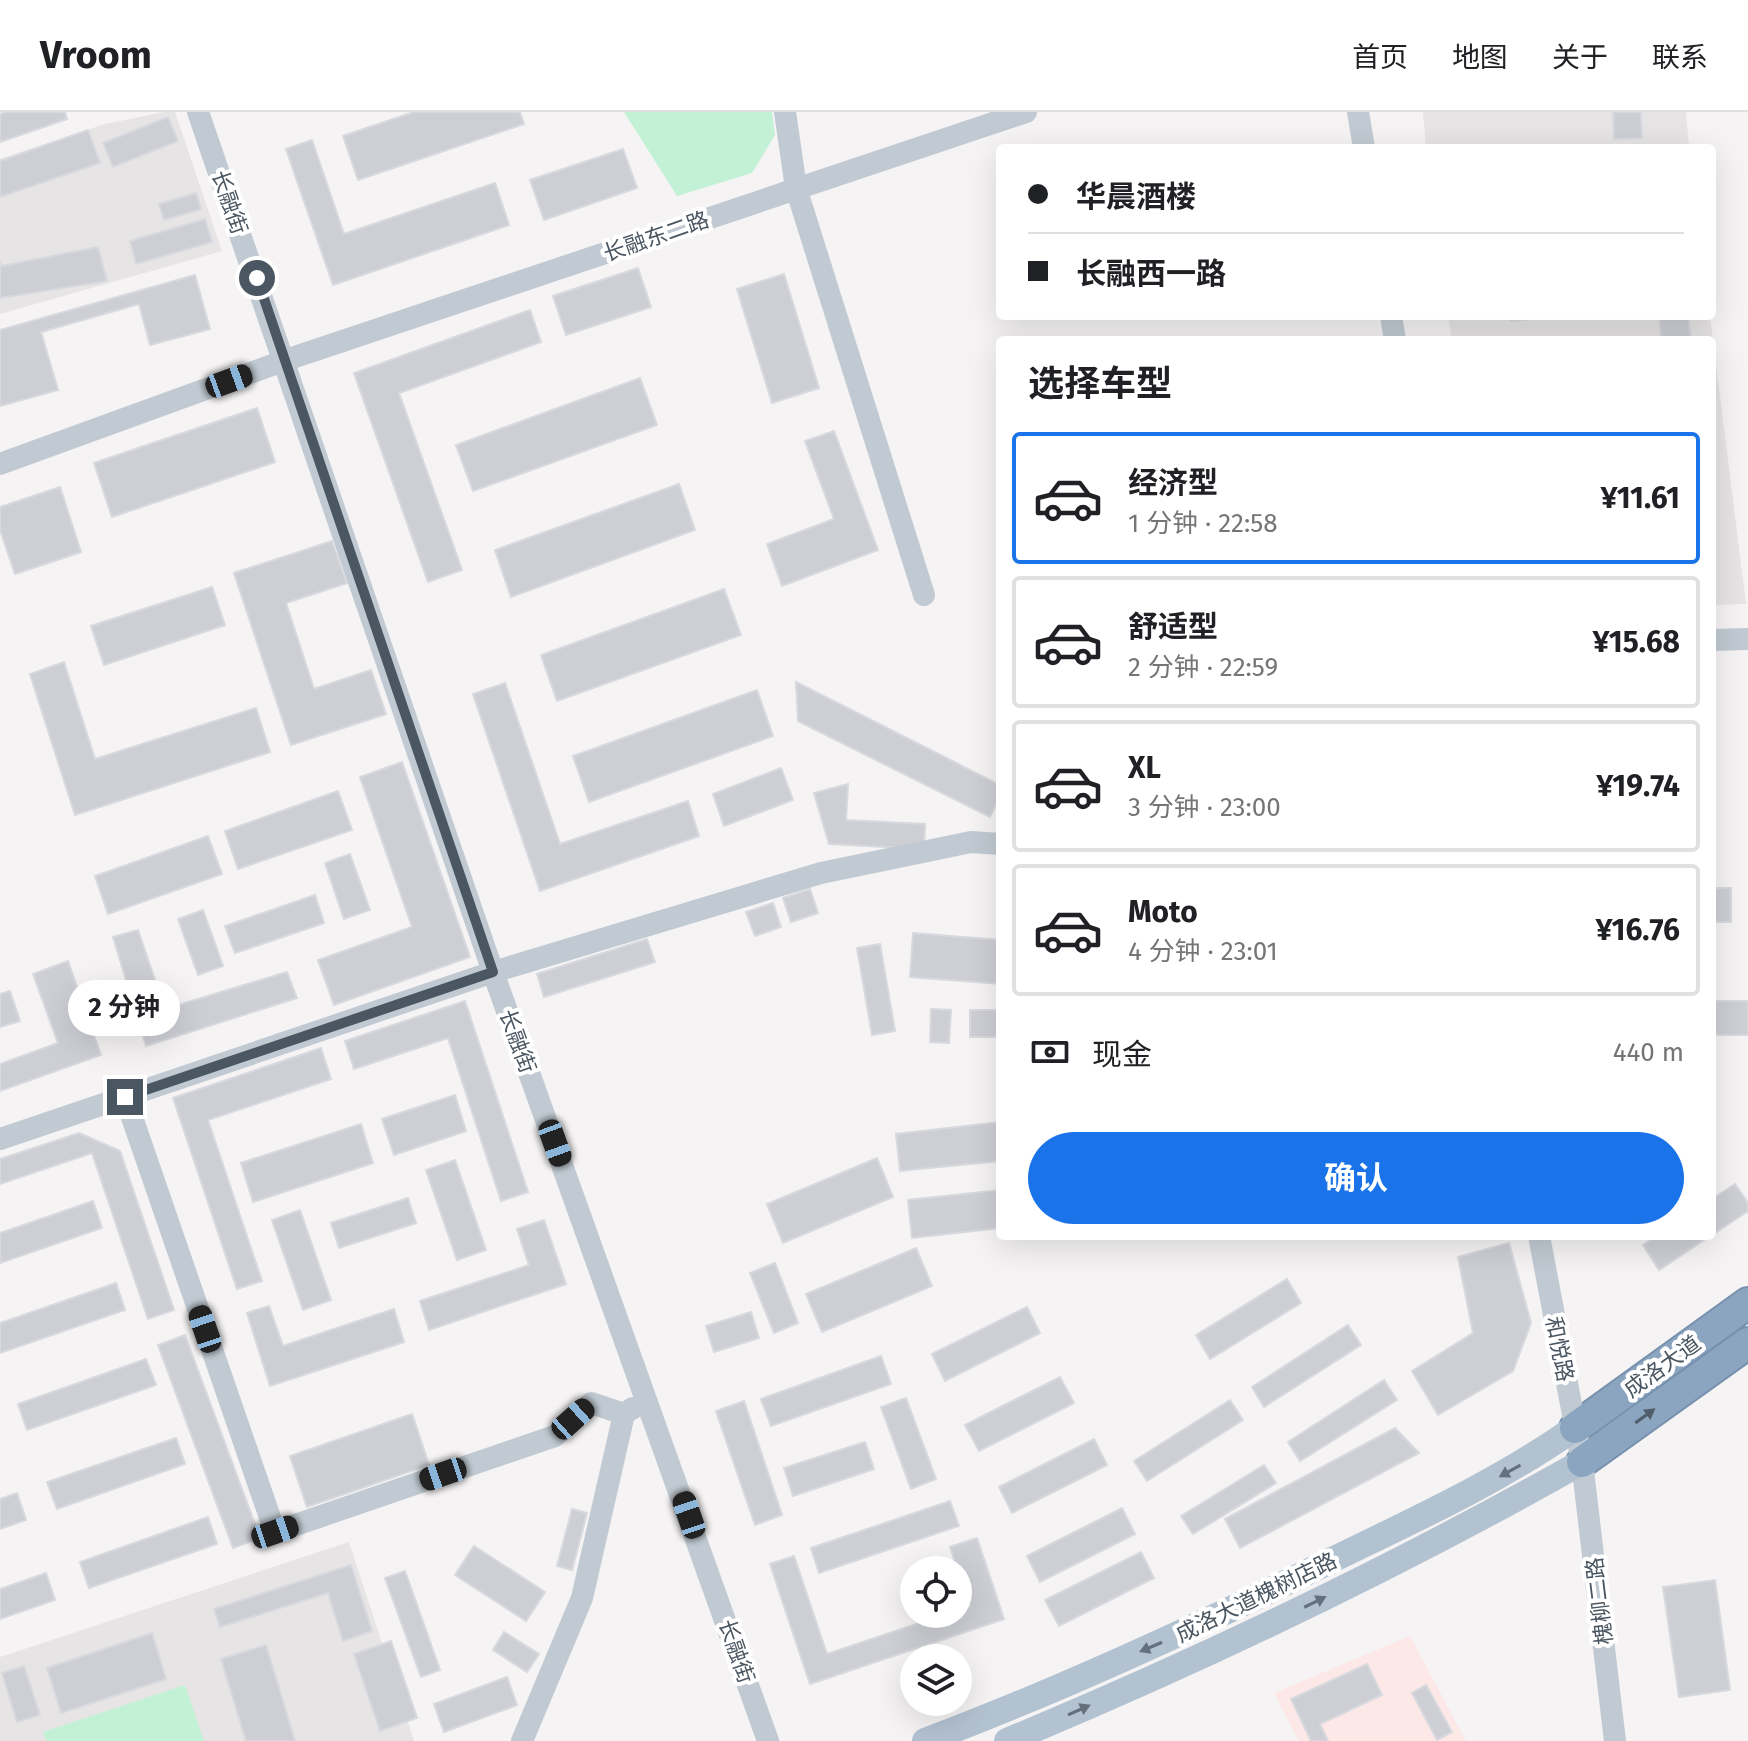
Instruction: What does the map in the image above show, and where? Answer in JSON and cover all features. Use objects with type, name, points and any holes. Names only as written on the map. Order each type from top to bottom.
[{"type":"highway","name":"成洛大道","points":[[1575,1428],[1748,1303]]},
{"type":"highway","name":"成洛大道","points":[[1582,1462],[1748,1343]]},
{"type":"main road","name":"成洛大道槐树店路","points":[[925,1741],[1201,1625],[1465,1496],[1527,1462],[1575,1428]]},
{"type":"main road","name":"成洛大道槐树店路","points":[[1007,1741],[1227,1645],[1414,1553],[1582,1462]]},
{"type":"street","name":"长融街","points":[[198,112],[286,360],[493,972],[768,1741]]},
{"type":"street","points":[[785,112],[796,188],[924,595]]},
{"type":"street","name":"长融东二路","points":[[0,464],[286,360],[1026,112]]},
{"type":"street","points":[[1358,112],[1363,144]]},
{"type":"street","points":[[1716,640],[1748,639]]},
{"type":"street","points":[[0,1139],[493,972],[821,873],[971,842],[996,844]]},
{"type":"street","points":[[125,1097],[275,1532],[555,1436],[591,1403],[624,1414]]},
{"type":"street","name":"和悦路","points":[[1540,1240],[1582,1462]]},
{"type":"street","points":[[522,1741],[582,1598],[624,1414],[648,1399]]},
{"type":"street","name":"槐柳二路","points":[[1582,1462],[1615,1741]]},
{"type":"shaded area","points":[[175,112],[222,251],[0,314],[0,159],[105,124]]},
{"type":"shaded area","points":[[1423,112],[1686,112],[1689,144],[1426,144]]},
{"type":"shaded area","points":[[1449,320],[1710,320],[1712,336],[1451,336]]},
{"type":"shaded area","points":[[1716,364],[1746,604],[1716,605]]},
{"type":"shaded area","points":[[349,1542],[414,1741],[0,1741],[0,1657]]},
{"type":"shaded area","points":[[1410,1636],[1466,1741],[1299,1741],[1274,1693]]},
{"type":"green space","points":[[624,112],[772,112],[775,135],[752,173],[677,196]]},
{"type":"green space","points":[[185,1685],[204,1741],[46,1741],[43,1732]]},
{"type":"building","points":[[65,112],[67,119],[0,142],[0,114]]},
{"type":"building","points":[[414,112],[520,112],[524,124],[358,180],[343,136]]},
{"type":"building","points":[[1613,112],[1641,112],[1642,138],[1614,139]]},
{"type":"building","points":[[168,117],[178,141],[113,167],[103,143]]},
{"type":"building","points":[[88,130],[100,163],[0,197],[0,161]]},
{"type":"building","points":[[312,140],[344,234],[495,183],[509,225],[333,285],[286,149]]},
{"type":"building","points":[[623,149],[637,188],[544,220],[530,180]]},
{"type":"building","points":[[196,193],[201,209],[164,220],[159,204]]},
{"type":"building","points":[[205,219],[212,242],[136,264],[130,241]]},
{"type":"building","points":[[98,247],[107,281],[0,298],[0,261],[2,266]]},
{"type":"building","points":[[638,268],[651,307],[566,335],[553,296]]},
{"type":"building","points":[[784,274],[819,388],[772,403],[737,289]]},
{"type":"building","points":[[195,275],[210,329],[150,345],[139,304],[41,332],[58,390],[0,406],[0,330]]},
{"type":"building","points":[[530,310],[541,342],[399,393],[462,570],[428,582],[354,373]]},
{"type":"building","points":[[1659,320],[1688,320],[1690,336],[1661,336]]},
{"type":"building","points":[[640,378],[657,425],[473,491],[456,445]]},
{"type":"building","points":[[257,408],[275,462],[112,517],[94,463]]},
{"type":"building","points":[[834,431],[878,550],[782,586],[767,544],[834,519],[805,441]]},
{"type":"building","points":[[679,484],[695,530],[511,597],[495,550]]},
{"type":"building","points":[[60,487],[81,552],[15,574],[0,530],[0,507]]},
{"type":"building","points":[[332,541],[347,583],[286,603],[314,689],[371,670],[386,714],[291,745],[234,573]]},
{"type":"building","points":[[212,587],[225,625],[104,665],[91,626]]},
{"type":"building","points":[[724,589],[741,635],[557,701],[541,655]]},
{"type":"building","points":[[64,662],[95,759],[256,708],[270,752],[75,815],[30,674]]},
{"type":"building","points":[[796,682],[996,783],[996,805],[990,817],[798,721]]},
{"type":"building","points":[[505,683],[560,844],[688,801],[699,836],[540,891],[473,694]]},
{"type":"building","points":[[757,690],[773,736],[589,802],[573,756]]},
{"type":"building","points":[[402,762],[470,957],[334,1005],[318,960],[412,927],[360,777]]},
{"type":"building","points":[[781,768],[793,800],[724,826],[713,794]]},
{"type":"building","points":[[848,784],[846,820],[925,824],[924,849],[829,844],[814,793]]},
{"type":"building","points":[[338,791],[352,830],[238,869],[225,831]]},
{"type":"building","points":[[208,836],[222,874],[108,914],[95,876]]},
{"type":"building","points":[[350,854],[370,910],[344,919],[325,863]]},
{"type":"building","points":[[1716,888],[1731,888],[1731,922],[1716,922]]},
{"type":"building","points":[[810,889],[818,913],[791,922],[783,898]]},
{"type":"building","points":[[315,895],[324,923],[235,953],[225,926]]},
{"type":"building","points":[[773,903],[781,927],[755,936],[746,912]]},
{"type":"building","points":[[203,910],[223,966],[198,975],[178,919]]},
{"type":"building","points":[[138,930],[165,1009],[287,972],[297,998],[146,1046],[113,937]]},
{"type":"building","points":[[913,933],[996,940],[996,984],[910,977]]},
{"type":"building","points":[[647,939],[655,962],[544,997],[537,974]]},
{"type":"building","points":[[880,944],[895,1031],[872,1035],[857,948]]},
{"type":"building","points":[[68,961],[101,1055],[0,1091],[0,1064],[58,1043],[33,974]]},
{"type":"building","points":[[10,991],[20,1021],[0,1027],[0,994]]},
{"type":"building","points":[[465,1001],[528,1192],[501,1201],[448,1038],[354,1069],[345,1041]]},
{"type":"building","points":[[1716,1001],[1748,1001],[1748,1035],[1716,1035]]},
{"type":"building","points":[[931,1009],[951,1010],[949,1043],[930,1042]]},
{"type":"building","points":[[970,1010],[996,1010],[996,1037],[970,1037]]},
{"type":"building","points":[[321,1048],[331,1079],[208,1120],[262,1281],[237,1289],[173,1098]]},
{"type":"building","points":[[455,1095],[466,1131],[394,1155],[382,1119]]},
{"type":"building","points":[[996,1122],[996,1161],[900,1171],[896,1134]]},
{"type":"building","points":[[361,1124],[373,1163],[253,1202],[241,1163]]},
{"type":"building","points":[[79,1133],[120,1151],[174,1310],[148,1319],[92,1153],[0,1184],[0,1159]]},
{"type":"building","points":[[877,1158],[893,1197],[783,1243],[767,1204]]},
{"type":"building","points":[[455,1160],[486,1250],[457,1260],[426,1170]]},
{"type":"building","points":[[1735,1184],[1748,1203],[1748,1211],[1716,1232],[1716,1196]]},
{"type":"building","points":[[996,1190],[996,1228],[912,1238],[908,1200]]},
{"type":"building","points":[[408,1198],[416,1223],[339,1248],[331,1223]]},
{"type":"building","points":[[93,1201],[102,1228],[0,1263],[0,1233]]},
{"type":"building","points":[[300,1210],[331,1300],[303,1310],[272,1220]]},
{"type":"building","points":[[544,1220],[566,1284],[429,1330],[420,1301],[529,1265],[517,1229]]},
{"type":"building","points":[[1650,1240],[1704,1240],[1659,1270],[1643,1245]]},
{"type":"building","points":[[1509,1243],[1531,1323],[1513,1371],[1438,1415],[1412,1371],[1473,1333],[1458,1257]]},
{"type":"building","points":[[916,1248],[932,1286],[822,1332],[806,1294]]},
{"type":"building","points":[[775,1263],[798,1323],[774,1333],[750,1273]]},
{"type":"building","points":[[1287,1279],[1301,1303],[1210,1359],[1196,1335]]},
{"type":"building","points":[[116,1283],[125,1310],[0,1353],[0,1323]]},
{"type":"building","points":[[269,1306],[283,1346],[394,1309],[404,1342],[270,1386],[247,1313]]},
{"type":"building","points":[[1027,1307],[1040,1333],[945,1381],[932,1354]]},
{"type":"building","points":[[751,1312],[759,1338],[714,1352],[706,1326]]},
{"type":"building","points":[[1348,1325],[1361,1345],[1264,1407],[1252,1387]]},
{"type":"building","points":[[185,1335],[260,1538],[233,1548],[158,1345]]},
{"type":"building","points":[[881,1356],[891,1384],[771,1426],[761,1399]]},
{"type":"building","points":[[146,1359],[156,1385],[27,1430],[18,1404]]},
{"type":"building","points":[[1060,1377],[1074,1403],[979,1451],[965,1425]]},
{"type":"building","points":[[1384,1380],[1397,1400],[1300,1461],[1288,1442]]},
{"type":"building","points":[[906,1398],[936,1479],[911,1489],[881,1407]]},
{"type":"building","points":[[1230,1400],[1243,1420],[1147,1481],[1134,1461]]},
{"type":"building","points":[[744,1401],[782,1515],[755,1525],[716,1411]]},
{"type":"building","points":[[412,1414],[429,1465],[307,1507],[290,1456]]},
{"type":"building","points":[[1395,1428],[1419,1453],[1240,1548],[1225,1519]]},
{"type":"building","points":[[176,1438],[185,1464],[57,1509],[47,1482]]},
{"type":"building","points":[[1094,1439],[1107,1465],[1012,1513],[999,1487]]},
{"type":"building","points":[[865,1442],[874,1469],[793,1496],[784,1468]]},
{"type":"building","points":[[1264,1465],[1276,1483],[1193,1534],[1181,1516]]},
{"type":"building","points":[[17,1493],[26,1520],[0,1529],[0,1499]]},
{"type":"building","points":[[950,1501],[959,1526],[819,1573],[811,1548]]},
{"type":"building","points":[[1122,1508],[1135,1534],[1040,1582],[1027,1556]]},
{"type":"building","points":[[572,1509],[587,1513],[572,1570],[557,1566]]},
{"type":"building","points":[[208,1517],[217,1544],[89,1588],[80,1562]]},
{"type":"building","points":[[977,1538],[1004,1619],[929,1644],[900,1644],[900,1654],[810,1684],[770,1564],[794,1556],[827,1654],[904,1628],[972,1628],[972,1556],[953,1556],[950,1547]]},
{"type":"building","points":[[474,1546],[545,1592],[526,1621],[455,1575]]},
{"type":"building","points":[[1141,1552],[1154,1578],[1059,1626],[1045,1600]]},
{"type":"building","points":[[351,1565],[372,1631],[343,1641],[328,1593],[220,1627],[214,1609]]},
{"type":"building","points":[[405,1571],[440,1670],[421,1677],[385,1578]]},
{"type":"building","points":[[46,1573],[55,1600],[0,1619],[0,1589]]},
{"type":"building","points":[[1715,1580],[1730,1690],[1679,1697],[1663,1587]]},
{"type":"building","points":[[504,1632],[539,1654],[527,1672],[493,1650]]},
{"type":"building","points":[[152,1633],[166,1679],[61,1713],[47,1668]]},
{"type":"building","points":[[391,1641],[417,1718],[380,1731],[354,1654]]},
{"type":"building","points":[[266,1645],[295,1741],[246,1741],[221,1659]]},
{"type":"building","points":[[1367,1664],[1382,1695],[1320,1724],[1328,1741],[1311,1741],[1291,1699]]},
{"type":"building","points":[[24,1666],[40,1715],[17,1722],[2,1673]]},
{"type":"building","points":[[507,1677],[517,1705],[444,1732],[434,1704]]},
{"type":"building","points":[[1426,1685],[1452,1732],[1437,1740],[1412,1693]]},
{"type":"route","points":[[125,1097],[493,972],[257,278]]}]
